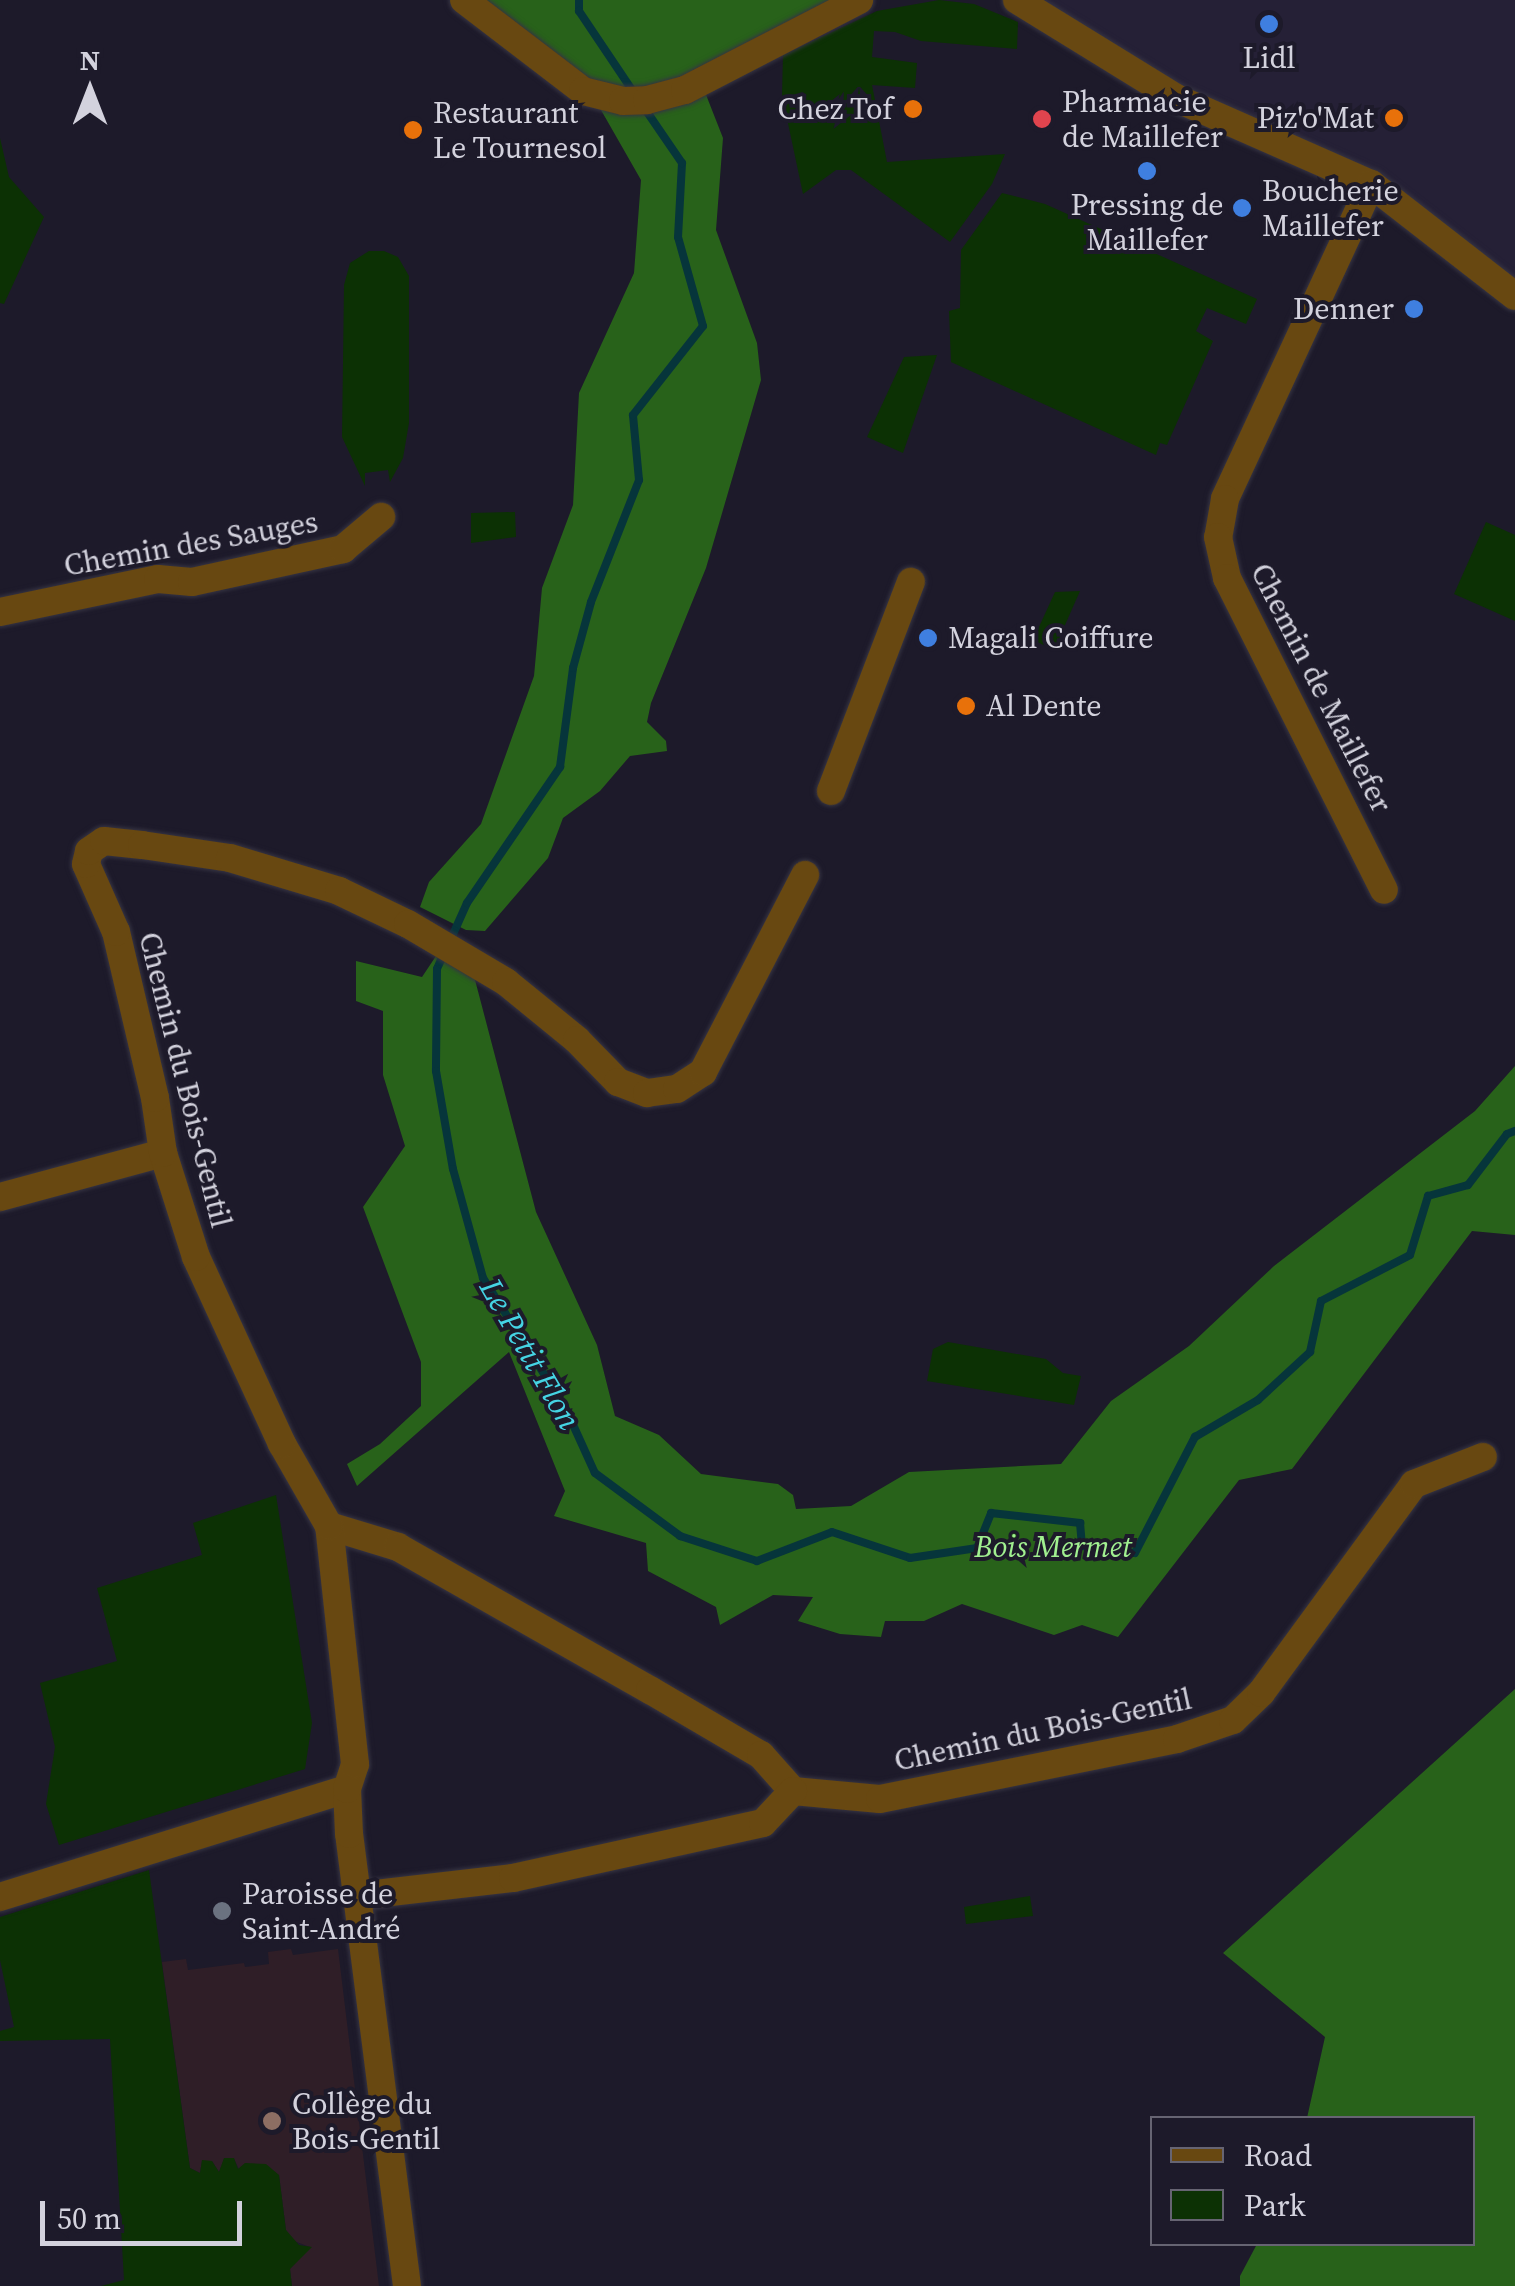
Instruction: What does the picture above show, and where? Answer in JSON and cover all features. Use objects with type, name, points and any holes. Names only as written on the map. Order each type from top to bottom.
[{"type":"street","points":[[464,0],[555,73],[594,96],[634,101],[674,94],[859,0]]},
{"type":"street","points":[[1017,0],[1178,99],[1371,184],[1515,296]]},
{"type":"street","name":"Chemin de Maillefer","points":[[1371,184],[1225,499],[1218,537],[1228,578],[1384,890]]},
{"type":"street","name":"Chemin des Sauges","points":[[0,612],[158,578],[192,582],[343,549],[381,517]]},
{"type":"street","points":[[831,791],[911,582]]},
{"type":"street","name":"Chemin du Bois-Gentil","points":[[407,2286],[357,1896],[347,1788],[355,1764],[328,1526],[282,1444],[196,1257],[163,1153],[155,1098],[116,932],[86,864],[89,851],[104,842],[230,858],[338,891],[473,961],[577,1040],[618,1082],[647,1094],[678,1090],[703,1072],[805,875]]},
{"type":"street","points":[[0,1197],[163,1153]]},
{"type":"street","name":"Chemin du Bois-Gentil","points":[[794,1791],[880,1799],[1176,1739],[1233,1720],[1261,1693],[1414,1484],[1483,1457]]},
{"type":"street","points":[[328,1526],[398,1547],[683,1708],[761,1755],[794,1791],[763,1823],[514,1878],[357,1896]]},
{"type":"street","points":[[0,1896],[347,1788]]},
{"type":"shaded area","points":[[1017,0],[1515,0],[1515,296],[1399,202]]},
{"type":"shaded area","name":"Collège du Bois-Gentil","points":[[291,1949],[293,1955],[338,1949],[379,2286],[292,2286],[290,2269],[310,2247],[294,2241],[286,2230],[279,2175],[246,2163],[239,2169],[234,2159],[224,2159],[219,2172],[212,2161],[202,2161],[200,2173],[190,2168],[162,1962],[186,1959],[188,1970],[244,1963],[245,1967],[269,1964],[268,1952]]},
{"type":"green space","points":[[464,0],[859,0],[701,82],[723,138],[716,230],[757,343],[761,380],[706,568],[651,703],[647,722],[666,741],[667,751],[630,756],[600,791],[563,818],[548,858],[485,931],[466,930],[420,907],[429,882],[481,824],[534,676],[542,588],[573,505],[579,393],[634,273],[641,180],[593,96]]},
{"type":"green space","points":[[939,0],[974,4],[1018,22],[1017,49],[921,41],[895,32],[874,31],[872,57],[917,63],[915,88],[872,85],[887,162],[1005,154],[992,184],[950,242],[851,170],[836,170],[803,194],[782,95],[783,55],[877,11]]},
{"type":"green space","points":[[0,138],[9,177],[44,217],[4,304],[0,303]]},
{"type":"green space","points":[[1002,193],[1045,204],[1257,299],[1246,324],[1207,308],[1196,331],[1213,341],[1167,445],[1160,443],[1156,455],[951,362],[949,311],[960,308],[961,250]]},
{"type":"green space","points":[[369,251],[384,251],[398,257],[409,276],[409,423],[403,458],[390,482],[388,470],[365,473],[365,486],[342,437],[344,285],[350,263]]},
{"type":"green space","points":[[937,355],[903,453],[867,437],[904,357]]},
{"type":"green space","points":[[515,512],[516,537],[471,543],[471,513]]},
{"type":"green space","points":[[1486,522],[1515,535],[1515,621],[1454,594]]},
{"type":"green space","points":[[1080,591],[1054,650],[1033,640],[1055,592]]},
{"type":"green space","name":"Bois Mermet","points":[[438,953],[474,976],[536,1212],[597,1345],[615,1416],[659,1435],[701,1474],[778,1484],[793,1495],[796,1509],[851,1506],[909,1472],[1061,1464],[1111,1401],[1189,1346],[1274,1266],[1475,1111],[1515,1066],[1515,1235],[1472,1231],[1292,1469],[1239,1480],[1118,1637],[1082,1625],[1054,1635],[962,1604],[924,1621],[885,1621],[881,1637],[840,1634],[798,1621],[813,1597],[773,1595],[720,1625],[716,1607],[648,1571],[646,1543],[554,1516],[565,1491],[509,1352],[357,1486],[347,1464],[380,1444],[421,1406],[421,1362],[363,1207],[405,1146],[383,1075],[383,1011],[356,1001],[356,961],[422,977]]},
{"type":"green space","points":[[948,1342],[1046,1359],[1063,1373],[1081,1376],[1074,1405],[927,1381],[933,1349]]},
{"type":"green space","points":[[276,1495],[312,1723],[305,1769],[59,1845],[46,1804],[55,1747],[40,1683],[117,1661],[97,1588],[202,1555],[193,1523]]},
{"type":"green space","points":[[1515,1689],[1515,2286],[1240,2286],[1240,2276],[1256,2246],[1475,2246],[1475,2116],[1307,2116],[1325,2037],[1223,1953]]},
{"type":"green space","points":[[149,1870],[190,2168],[200,2173],[202,2160],[212,2161],[219,2172],[224,2158],[234,2158],[238,2169],[245,2163],[266,2164],[279,2175],[286,2230],[299,2245],[312,2247],[290,2269],[292,2286],[101,2286],[124,2280],[110,2039],[0,2041],[0,2031],[14,2027],[0,1960],[0,1917]]},
{"type":"green space","points":[[1030,1896],[1033,1916],[966,1924],[964,1907]]},
{"type":"waterway","name":"Le Petit Flon","points":[[579,0],[579,11],[634,93]]},
{"type":"waterway","name":"Le Petit Flon","points":[[450,941],[467,903],[560,767],[573,668],[591,602],[639,480],[633,415],[703,326],[678,237],[682,163],[645,109]]},
{"type":"waterway","name":"Le Petit Flon","points":[[444,953],[437,969],[436,1071],[453,1169],[483,1278],[565,1407],[595,1473],[680,1536],[757,1561],[832,1532],[910,1558],[977,1548],[991,1513],[1080,1523],[1082,1546],[1135,1553],[1195,1437],[1258,1400],[1310,1352],[1321,1301],[1410,1255],[1428,1196],[1468,1185],[1507,1134],[1515,1131]]},
{"type":"place","name":"Lidl","points":[[1269,24]]},
{"type":"place","name":"Chez Tof","points":[[913,109]]},
{"type":"place","name":"Piz'o'Mat","points":[[1394,118]]},
{"type":"place","name":"Pharmacie de Maillefer","points":[[1042,119]]},
{"type":"place","name":"Restaurant Le Tournesol","points":[[413,130]]},
{"type":"place","name":"Pressing de Maillefer","points":[[1147,171]]},
{"type":"place","name":"Boucherie Maillefer","points":[[1242,208]]},
{"type":"place","name":"Denner","points":[[1414,309]]},
{"type":"place","name":"Magali Coiffure","points":[[928,638]]},
{"type":"place","name":"Al Dente","points":[[966,706]]},
{"type":"place","name":"Paroisse de Saint-André","points":[[222,1911]]},
{"type":"place","name":"Collège du Bois-Gentil","points":[[272,2121]]}]
